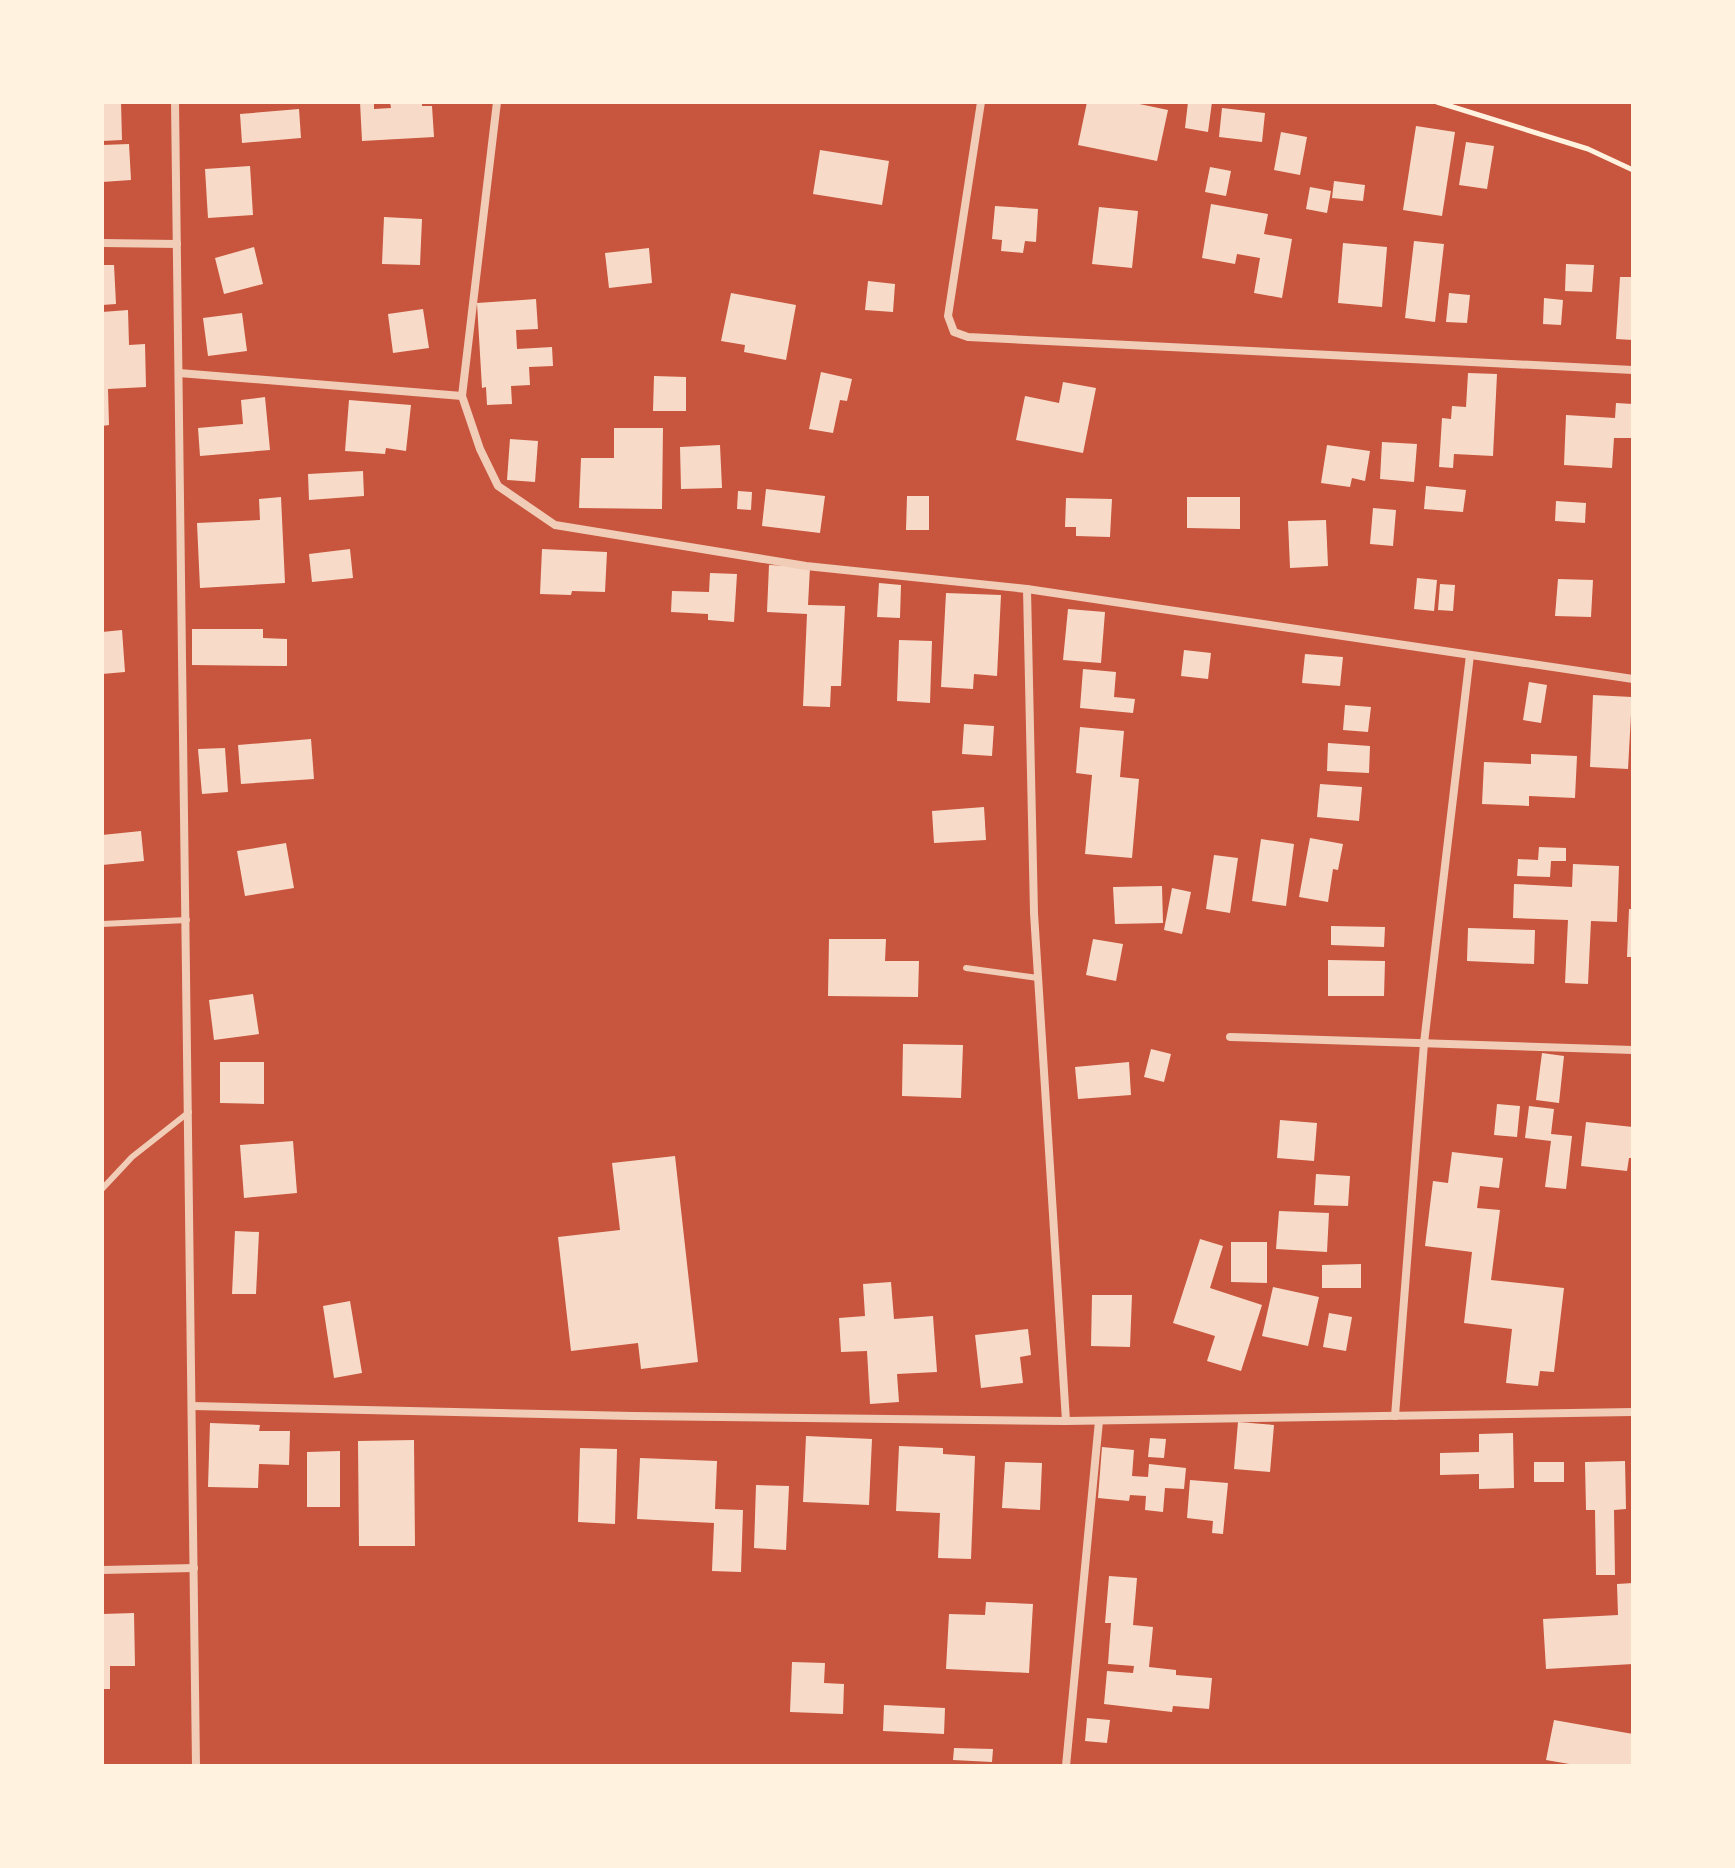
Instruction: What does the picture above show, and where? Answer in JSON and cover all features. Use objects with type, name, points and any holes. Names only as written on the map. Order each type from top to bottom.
[{"type":"street","points":[[175,102],[196,1766]]},
{"type":"street","points":[[497,102],[462,396],[480,449],[498,486],[555,525],[806,566],[1027,589],[1633,679]]},
{"type":"street","points":[[981,102],[948,316],[954,332],[968,337],[1633,370]]},
{"type":"street","points":[[102,243],[177,244]]},
{"type":"street","points":[[179,373],[462,396]]},
{"type":"street","points":[[1027,589],[1038,978],[1066,1421]]},
{"type":"street","points":[[1395,1416],[1424,1043],[1470,655]]},
{"type":"street","points":[[1230,1037],[1633,1050]]},
{"type":"street","points":[[193,1406],[633,1416],[1066,1421],[1633,1412]]},
{"type":"street","points":[[1066,1766],[1099,1421]]},
{"type":"street","points":[[102,1570],[194,1568]]},
{"type":"lane","points":[[102,924],[187,920]]},
{"type":"lane","points":[[966,968],[1038,978]]},
{"type":"lane","points":[[102,1189],[132,1157],[189,1112]]},
{"type":"path","points":[[1437,102],[1588,149],[1633,170]]},
{"type":"building","points":[[102,102],[121,102],[122,140],[102,141]]},
{"type":"building","points":[[360,102],[374,102],[374,109],[391,108],[390,102],[422,102],[422,106],[432,106],[434,137],[362,141]]},
{"type":"building","points":[[1087,102],[1130,102],[1168,110],[1157,161],[1078,145]]},
{"type":"building","points":[[1188,102],[1212,102],[1208,132],[1185,128]]},
{"type":"building","points":[[1222,108],[1265,113],[1262,142],[1219,137]]},
{"type":"building","points":[[299,109],[301,138],[242,143],[240,114]]},
{"type":"building","points":[[1416,126],[1455,132],[1442,216],[1403,210]]},
{"type":"building","points":[[1281,132],[1307,137],[1300,175],[1274,170]]},
{"type":"building","points":[[1466,142],[1494,146],[1487,189],[1459,185]]},
{"type":"building","points":[[129,144],[131,180],[102,182],[102,145]]},
{"type":"building","points":[[820,150],[889,161],[882,205],[813,194]]},
{"type":"building","points":[[250,166],[253,215],[208,218],[205,169]]},
{"type":"building","points":[[1210,167],[1231,171],[1226,196],[1205,192]]},
{"type":"building","points":[[1334,181],[1365,185],[1363,201],[1332,198]]},
{"type":"building","points":[[1310,187],[1331,191],[1327,213],[1306,209]]},
{"type":"building","points":[[1211,204],[1268,214],[1264,234],[1292,239],[1282,298],[1254,293],[1260,258],[1237,254],[1235,264],[1202,258]]},
{"type":"building","points":[[995,206],[1038,209],[1036,242],[1025,241],[1023,253],[1001,251],[1002,240],[992,239]]},
{"type":"building","points":[[1099,207],[1138,211],[1132,268],[1092,264]]},
{"type":"building","points":[[384,217],[422,219],[420,265],[382,264]]},
{"type":"building","points":[[1414,241],[1444,244],[1435,322],[1405,318]]},
{"type":"building","points":[[1343,243],[1387,247],[1382,307],[1338,303]]},
{"type":"building","points":[[254,247],[263,284],[224,294],[215,258]]},
{"type":"building","points":[[649,248],[652,283],[609,288],[605,253]]},
{"type":"building","points":[[1566,264],[1594,265],[1592,292],[1565,291]]},
{"type":"building","points":[[102,265],[114,265],[116,304],[102,305]]},
{"type":"building","points":[[1620,277],[1633,277],[1633,340],[1616,339]]},
{"type":"building","points":[[868,281],[895,284],[893,312],[865,310]]},
{"type":"building","points":[[731,293],[796,305],[786,360],[744,352],[745,345],[721,341]]},
{"type":"building","points":[[1449,293],[1470,295],[1467,323],[1446,322]]},
{"type":"building","points":[[1544,298],[1563,300],[1561,325],[1543,324]]},
{"type":"building","points":[[536,299],[538,329],[516,330],[517,349],[552,347],[553,366],[529,367],[530,385],[511,386],[512,404],[487,405],[486,387],[482,388],[477,303]]},
{"type":"building","points":[[423,309],[429,348],[393,353],[388,314]]},
{"type":"building","points":[[128,310],[129,345],[145,344],[146,387],[108,389],[109,425],[102,426],[102,312]]},
{"type":"building","points":[[242,313],[247,351],[208,356],[203,318]]},
{"type":"building","points":[[821,372],[852,379],[847,401],[840,400],[833,433],[809,429]]},
{"type":"building","points":[[1468,373],[1497,374],[1493,456],[1454,454],[1453,468],[1439,467],[1442,418],[1451,419],[1452,406],[1466,407]]},
{"type":"building","points":[[654,376],[686,377],[686,411],[653,411]]},
{"type":"building","points":[[1063,382],[1096,388],[1083,453],[1016,440],[1025,396],[1059,403]]},
{"type":"building","points":[[265,397],[270,450],[200,456],[198,428],[243,424],[241,400]]},
{"type":"building","points":[[349,400],[411,405],[406,451],[386,448],[385,454],[345,451]]},
{"type":"building","points":[[1616,403],[1633,404],[1633,438],[1614,438],[1612,468],[1564,465],[1566,415],[1615,418]]},
{"type":"building","points":[[614,428],[663,428],[662,509],[579,508],[581,458],[614,458]]},
{"type":"building","points":[[510,439],[538,441],[535,482],[507,480]]},
{"type":"building","points":[[1382,442],[1417,444],[1414,482],[1380,479]]},
{"type":"building","points":[[720,445],[722,488],[681,489],[680,447]]},
{"type":"building","points":[[1327,445],[1370,451],[1365,481],[1352,478],[1350,487],[1321,483]]},
{"type":"building","points":[[363,471],[364,496],[309,500],[308,474]]},
{"type":"building","points":[[1426,486],[1466,490],[1463,512],[1424,509]]},
{"type":"building","points":[[766,489],[825,496],[820,533],[762,526]]},
{"type":"building","points":[[738,491],[752,492],[751,510],[737,509]]},
{"type":"building","points":[[907,496],[929,496],[929,530],[906,530]]},
{"type":"building","points":[[281,497],[285,583],[200,588],[197,523],[260,520],[259,499]]},
{"type":"building","points":[[1187,497],[1240,497],[1240,529],[1187,528]]},
{"type":"building","points":[[1066,498],[1112,499],[1110,537],[1076,536],[1076,527],[1065,527]]},
{"type":"building","points":[[1556,501],[1586,503],[1585,523],[1555,521]]},
{"type":"building","points":[[1373,508],[1396,510],[1393,546],[1370,544]]},
{"type":"building","points":[[1326,520],[1328,566],[1290,568],[1288,521]]},
{"type":"building","points":[[350,549],[353,578],[312,582],[309,554]]},
{"type":"building","points":[[542,549],[607,552],[605,592],[540,594]]},
{"type":"building","points":[[769,565],[810,567],[808,605],[845,606],[841,686],[831,686],[830,707],[803,706],[807,614],[767,612]]},
{"type":"building","points":[[710,573],[737,574],[734,622],[708,620],[708,614],[671,612],[672,591],[709,592]]},
{"type":"building","points":[[1417,578],[1437,580],[1434,611],[1414,609]]},
{"type":"building","points":[[1558,579],[1593,580],[1591,617],[1555,616]]},
{"type":"building","points":[[879,583],[901,585],[900,618],[877,617]]},
{"type":"building","points":[[1440,584],[1455,585],[1453,611],[1438,610]]},
{"type":"building","points":[[946,593],[1001,595],[997,676],[974,674],[973,689],[941,687]]},
{"type":"building","points":[[1068,609],[1105,612],[1101,663],[1063,660]]},
{"type":"building","points":[[192,629],[263,629],[263,638],[287,639],[287,666],[192,665]]},
{"type":"building","points":[[122,630],[125,672],[102,674],[102,632]]},
{"type":"building","points":[[899,640],[932,641],[930,703],[897,701]]},
{"type":"building","points":[[1184,650],[1211,653],[1208,679],[1181,676]]},
{"type":"building","points":[[1305,654],[1343,657],[1340,686],[1302,683]]},
{"type":"building","points":[[1083,669],[1116,672],[1114,697],[1135,699],[1133,713],[1080,708]]},
{"type":"building","points":[[1529,682],[1547,685],[1541,723],[1523,720]]},
{"type":"building","points":[[1593,695],[1632,697],[1628,769],[1590,767]]},
{"type":"building","points":[[1345,705],[1371,707],[1368,732],[1343,730]]},
{"type":"building","points":[[964,724],[994,726],[992,756],[962,754]]},
{"type":"building","points":[[1080,727],[1124,731],[1120,777],[1139,779],[1132,858],[1085,854],[1092,775],[1076,773]]},
{"type":"building","points":[[311,739],[314,779],[241,784],[238,745]]},
{"type":"building","points":[[1328,743],[1370,746],[1369,773],[1327,771]]},
{"type":"building","points":[[225,748],[228,792],[202,794],[198,749]]},
{"type":"building","points":[[1531,754],[1577,756],[1575,798],[1529,796],[1529,806],[1482,804],[1484,762],[1531,764]]},
{"type":"building","points":[[1320,784],[1362,787],[1359,821],[1317,817]]},
{"type":"building","points":[[984,807],[986,840],[934,843],[932,811]]},
{"type":"building","points":[[141,831],[144,861],[102,865],[102,835]]},
{"type":"building","points":[[1310,838],[1343,844],[1338,870],[1333,869],[1328,902],[1299,897]]},
{"type":"building","points":[[1261,839],[1294,844],[1286,906],[1252,901]]},
{"type":"building","points":[[286,843],[294,888],[245,896],[237,851]]},
{"type":"building","points":[[1539,847],[1566,848],[1566,861],[1551,861],[1550,877],[1517,876],[1518,859],[1538,860]]},
{"type":"building","points":[[1214,855],[1238,858],[1230,913],[1206,909]]},
{"type":"building","points":[[1573,864],[1619,866],[1617,922],[1591,921],[1588,984],[1565,983],[1568,920],[1513,918],[1514,884],[1572,887]]},
{"type":"building","points":[[1162,886],[1163,923],[1115,924],[1113,887]]},
{"type":"building","points":[[1172,888],[1191,892],[1182,934],[1164,930]]},
{"type":"building","points":[[1629,909],[1633,909],[1633,957],[1627,957]]},
{"type":"building","points":[[1331,926],[1385,927],[1384,947],[1331,945]]},
{"type":"building","points":[[1468,928],[1535,930],[1534,964],[1467,961]]},
{"type":"building","points":[[829,939],[886,939],[885,961],[919,961],[918,997],[828,996]]},
{"type":"building","points":[[1093,939],[1123,944],[1116,981],[1086,975]]},
{"type":"building","points":[[1328,960],[1385,961],[1384,996],[1328,996]]},
{"type":"building","points":[[253,994],[259,1034],[214,1040],[209,1000]]},
{"type":"building","points":[[903,1044],[963,1045],[961,1098],[902,1096]]},
{"type":"building","points":[[1151,1049],[1171,1054],[1164,1082],[1144,1077]]},
{"type":"building","points":[[1542,1053],[1564,1056],[1559,1103],[1536,1100]]},
{"type":"building","points":[[220,1062],[264,1062],[264,1104],[220,1103]]},
{"type":"building","points":[[1129,1062],[1131,1095],[1078,1099],[1075,1067]]},
{"type":"building","points":[[1497,1104],[1520,1106],[1517,1137],[1494,1135]]},
{"type":"building","points":[[1529,1106],[1554,1109],[1551,1134],[1572,1136],[1566,1189],[1545,1187],[1551,1141],[1525,1138]]},
{"type":"building","points":[[1280,1120],[1317,1123],[1314,1161],[1277,1158]]},
{"type":"building","points":[[1586,1122],[1633,1127],[1633,1158],[1629,1158],[1627,1171],[1581,1166]]},
{"type":"building","points":[[293,1141],[297,1193],[244,1198],[240,1145]]},
{"type":"building","points":[[1452,1152],[1503,1158],[1499,1188],[1480,1186],[1477,1208],[1500,1210],[1491,1280],[1564,1288],[1554,1372],[1540,1371],[1538,1386],[1506,1383],[1512,1329],[1464,1323],[1472,1252],[1425,1246],[1433,1181],[1448,1183]]},
{"type":"building","points":[[675,1156],[698,1362],[641,1369],[638,1343],[571,1351],[558,1237],[620,1230],[612,1163]]},
{"type":"building","points":[[1316,1174],[1350,1176],[1348,1206],[1314,1205]]},
{"type":"building","points":[[1279,1211],[1329,1213],[1327,1252],[1276,1249]]},
{"type":"building","points":[[235,1231],[259,1232],[256,1294],[232,1294]]},
{"type":"building","points":[[1200,1239],[1223,1246],[1210,1288],[1262,1305],[1241,1371],[1207,1361],[1215,1336],[1173,1323]]},
{"type":"building","points":[[1231,1242],[1267,1242],[1267,1283],[1231,1282]]},
{"type":"building","points":[[1361,1264],[1361,1288],[1322,1288],[1322,1265]]},
{"type":"building","points":[[891,1282],[894,1319],[933,1316],[937,1372],[897,1374],[899,1402],[870,1404],[867,1351],[841,1352],[839,1318],[865,1316],[863,1284]]},
{"type":"building","points":[[1273,1287],[1319,1297],[1308,1346],[1262,1336]]},
{"type":"building","points":[[1092,1295],[1132,1295],[1130,1347],[1091,1346]]},
{"type":"building","points":[[350,1301],[362,1373],[334,1378],[323,1306]]},
{"type":"building","points":[[1329,1313],[1352,1317],[1346,1351],[1323,1347]]},
{"type":"building","points":[[1028,1329],[1031,1355],[1020,1357],[1023,1383],[981,1388],[975,1335]]},
{"type":"building","points":[[1238,1422],[1274,1425],[1270,1472],[1234,1469]]},
{"type":"building","points":[[210,1423],[260,1425],[259,1431],[290,1431],[289,1465],[259,1464],[258,1488],[208,1487]]},
{"type":"building","points":[[1513,1433],[1514,1488],[1479,1489],[1479,1474],[1440,1475],[1440,1453],[1479,1452],[1479,1434]]},
{"type":"building","points":[[806,1436],[872,1439],[869,1505],[803,1502]]},
{"type":"building","points":[[1150,1438],[1166,1439],[1164,1458],[1148,1457]]},
{"type":"building","points":[[414,1440],[415,1546],[359,1546],[358,1441]]},
{"type":"building","points":[[899,1446],[943,1448],[943,1454],[975,1456],[971,1559],[938,1558],[940,1513],[896,1511]]},
{"type":"building","points":[[1102,1447],[1134,1450],[1132,1476],[1148,1477],[1149,1464],[1186,1468],[1184,1489],[1165,1488],[1163,1512],[1145,1510],[1146,1496],[1130,1495],[1129,1501],[1098,1498]]},
{"type":"building","points":[[580,1448],[617,1449],[615,1524],[578,1522]]},
{"type":"building","points":[[340,1451],[340,1507],[307,1507],[307,1452]]},
{"type":"building","points":[[640,1458],[717,1461],[715,1509],[743,1510],[741,1572],[712,1571],[714,1523],[637,1519]]},
{"type":"building","points":[[1625,1461],[1626,1509],[1614,1510],[1615,1575],[1596,1575],[1595,1510],[1586,1510],[1585,1462]]},
{"type":"building","points":[[1005,1462],[1042,1463],[1040,1510],[1002,1508]]},
{"type":"building","points":[[1534,1462],[1564,1462],[1564,1482],[1534,1482]]},
{"type":"building","points":[[1190,1480],[1228,1483],[1223,1534],[1212,1533],[1213,1521],[1187,1518]]},
{"type":"building","points":[[756,1485],[789,1486],[786,1550],[754,1548]]},
{"type":"building","points":[[1109,1576],[1137,1578],[1133,1625],[1153,1627],[1149,1667],[1176,1670],[1176,1675],[1212,1678],[1209,1709],[1173,1706],[1172,1712],[1104,1704],[1107,1671],[1133,1673],[1134,1666],[1108,1664],[1111,1623],[1105,1623]]},
{"type":"building","points":[[1633,1583],[1633,1664],[1546,1669],[1543,1619],[1618,1615],[1617,1584]]},
{"type":"building","points":[[986,1602],[1033,1604],[1029,1673],[946,1669],[949,1614],[985,1615]]},
{"type":"building","points":[[134,1613],[135,1666],[110,1666],[110,1689],[102,1689],[102,1614]]},
{"type":"building","points":[[792,1662],[825,1663],[824,1683],[844,1684],[843,1714],[790,1712]]},
{"type":"building","points":[[884,1705],[945,1708],[944,1734],[883,1731]]},
{"type":"building","points":[[1087,1718],[1110,1720],[1107,1743],[1085,1741]]},
{"type":"building","points":[[1554,1720],[1633,1734],[1633,1766],[1581,1766],[1546,1760]]},
{"type":"building","points":[[954,1748],[993,1749],[992,1762],[953,1760]]}]
